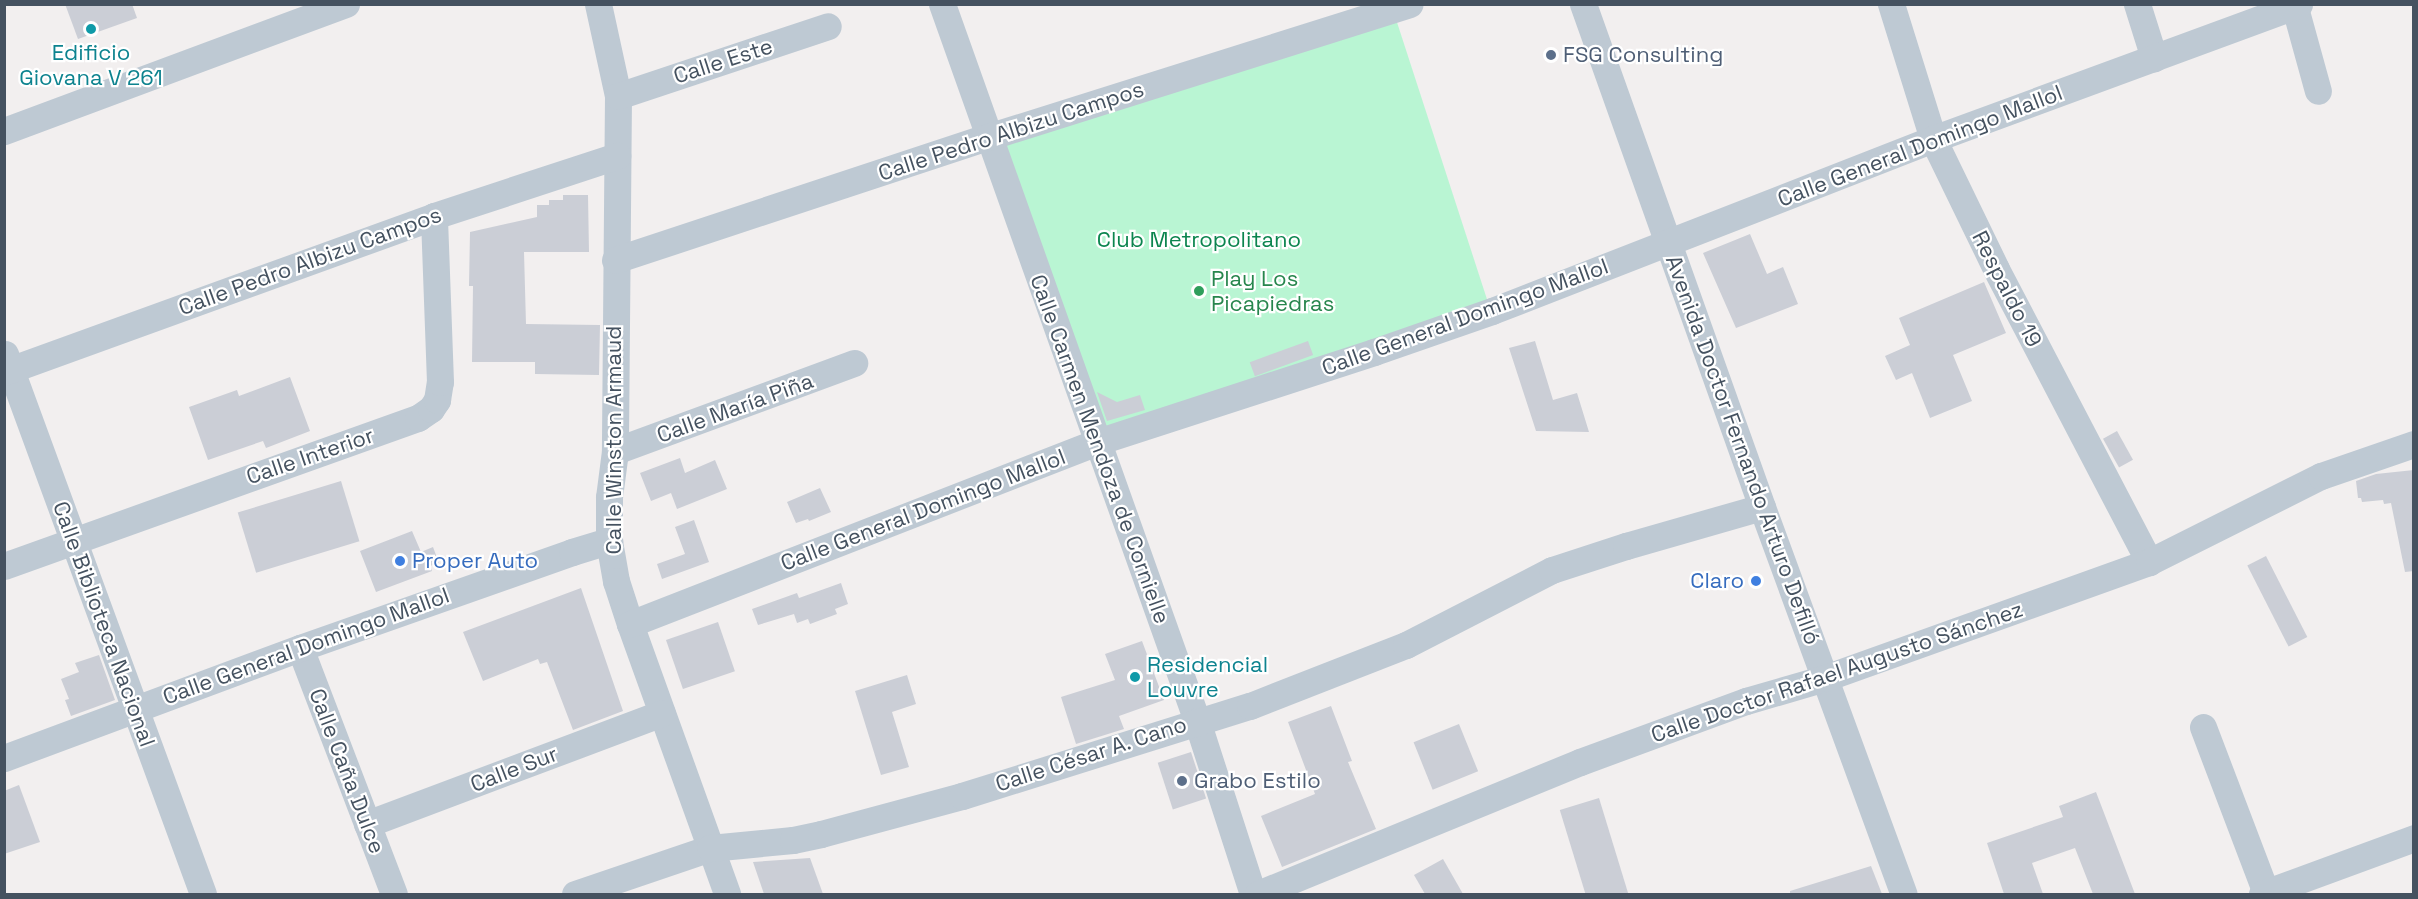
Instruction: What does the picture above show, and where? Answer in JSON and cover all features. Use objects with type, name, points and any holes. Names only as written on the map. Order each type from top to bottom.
[{"type":"street","points":[[6,122],[346,4]]},
{"type":"street","name":"Calle Winston Armaud","points":[[598,4],[618,96],[615,451],[609,497],[609,541],[616,581],[630,624],[727,894]]},
{"type":"street","name":"Calle Carmen Mendoza de Cornielle","points":[[942,4],[1197,721],[1253,894]]},
{"type":"street","name":"Calle Pedro Albizu Campos","points":[[615,260],[988,137],[1409,4]]},
{"type":"street","name":"Avenida Doctor Fernando Arturo Defilló","points":[[1583,4],[1762,507],[1904,894]]},
{"type":"street","name":"Respaldo 19","points":[[1891,4],[1933,139],[1996,269],[2150,562]]},
{"type":"street","points":[[2137,4],[2154,58]]},
{"type":"street","points":[[2296,5],[2318,91]]},
{"type":"street","name":"Calle General Domingo Mallol","points":[[630,624],[1097,442],[1492,311],[1933,139],[2296,5]]},
{"type":"street","name":"Calle Este","points":[[618,96],[828,26]]},
{"type":"street","name":"Calle Pedro Albizu Campos","points":[[7,365],[434,216],[617,156]]},
{"type":"street","name":"Calle Interior","points":[[4,566],[73,539],[418,418],[431,409],[437,400],[440,382],[434,216]]},
{"type":"street","name":"Calle María Piña","points":[[615,451],[854,363]]},
{"type":"street","name":"Calle Biblioteca Nacional","points":[[7,365],[203,894]]},
{"type":"street","name":"Calle Doctor Rafael Augusto Sánchez","points":[[1258,894],[1580,762],[1746,701],[1825,678],[2150,562],[2321,476],[2414,444]]},
{"type":"street","name":"Calle César A. Cano","points":[[575,894],[710,848],[793,840],[962,796],[1250,706],[1406,645],[1552,570],[1577,560],[1762,507]]},
{"type":"street","name":"Calle General Domingo Mallol","points":[[4,758],[300,648],[609,541]]},
{"type":"street","name":"Calle Caña Dulce","points":[[300,648],[394,894]]},
{"type":"street","name":"Calle Sur","points":[[367,825],[662,713]]},
{"type":"street","points":[[2203,727],[2264,894],[2414,838]]},
{"type":"green space","name":"Club Metropolitano","points":[[1393,10],[1491,311],[1088,443],[990,141]]},
{"type":"building","name":"Edificio Giovana V 261","points":[[65,4],[132,4],[137,18],[78,39]]},
{"type":"building","points":[[563,195],[588,195],[589,252],[524,252],[526,324],[600,325],[599,375],[535,374],[535,362],[472,362],[473,286],[469,286],[470,232],[537,217],[537,205],[549,205],[549,200],[563,200]]},
{"type":"building","points":[[1750,234],[1767,274],[1783,267],[1798,304],[1736,328],[1703,253]]},
{"type":"building","points":[[1984,282],[2006,333],[1953,355],[1972,401],[1930,418],[1912,373],[1896,380],[1885,356],[1910,345],[1899,318]]},
{"type":"building","points":[[1308,341],[1313,355],[1255,376],[1250,362]]},
{"type":"building","points":[[1535,341],[1553,400],[1577,393],[1589,432],[1536,431],[1509,348]]},
{"type":"building","points":[[290,377],[310,431],[266,448],[263,441],[208,460],[189,407],[237,390],[239,396]]},
{"type":"building","points":[[1097,392],[1117,402],[1140,395],[1145,410],[1107,421]]},
{"type":"building","points":[[2117,431],[2133,460],[2119,468],[2103,439]]},
{"type":"building","points":[[680,458],[685,473],[715,460],[727,489],[677,509],[671,493],[651,501],[640,473]]},
{"type":"building","points":[[2414,470],[2414,571],[2405,572],[2391,503],[2384,504],[2383,500],[2362,502],[2361,498],[2358,498],[2356,481],[2376,474]]},
{"type":"building","points":[[341,481],[359,541],[256,573],[238,513]]},
{"type":"building","points":[[820,488],[831,512],[809,521],[808,519],[796,523],[787,502]]},
{"type":"building","points":[[694,520],[709,562],[662,579],[657,564],[685,554],[675,527]]},
{"type":"building","points":[[412,531],[421,552],[433,547],[439,563],[430,566],[432,571],[376,592],[360,551]]},
{"type":"building","points":[[2266,556],[2307,637],[2289,647],[2247,566]]},
{"type":"building","points":[[841,583],[848,604],[835,609],[837,614],[810,624],[808,619],[797,623],[794,614],[758,625],[752,609],[797,593],[799,598]]},
{"type":"building","points":[[581,588],[623,711],[573,730],[547,662],[540,664],[538,659],[483,681],[463,632]]},
{"type":"building","points":[[718,622],[735,671],[683,689],[666,640]]},
{"type":"building","points":[[1142,641],[1164,700],[1119,716],[1124,729],[1076,744],[1061,697],[1115,680],[1105,654]]},
{"type":"building","points":[[99,655],[115,700],[71,716],[65,700],[69,699],[61,679],[79,672],[75,663]]},
{"type":"building","points":[[907,675],[916,704],[892,712],[909,767],[881,775],[855,691]]},
{"type":"building","points":[[1331,706],[1352,761],[1348,762],[1376,829],[1282,867],[1261,816],[1315,794],[1288,722]]},
{"type":"building","points":[[1459,724],[1478,771],[1433,790],[1414,742]]},
{"type":"building","name":"Grabo Estilo","points":[[1191,752],[1206,799],[1173,809],[1158,763]]},
{"type":"building","points":[[19,785],[40,842],[4,854],[4,791]]},
{"type":"building","points":[[2096,792],[2135,894],[2093,894],[2075,848],[2032,863],[2043,894],[2004,894],[1987,843],[2063,817],[2059,806]]},
{"type":"building","points":[[1599,798],[1628,894],[1585,894],[1560,810]]},
{"type":"building","points":[[810,858],[823,894],[764,894],[753,862]]},
{"type":"building","points":[[1443,859],[1463,894],[1425,894],[1414,875]]},
{"type":"building","points":[[1871,866],[1882,894],[1790,894],[1790,891]]},
{"type":"place","name":"Edificio Giovana V 261","points":[[91,29]]},
{"type":"place","name":"FSG Consulting","points":[[1551,55]]},
{"type":"place","name":"Play Los Picapiedras","points":[[1199,291]]},
{"type":"place","name":"Proper Auto","points":[[400,561]]},
{"type":"place","name":"Claro","points":[[1756,581]]},
{"type":"place","name":"Residencial Louvre","points":[[1135,677]]},
{"type":"place","name":"Grabo Estilo","points":[[1182,781]]}]
